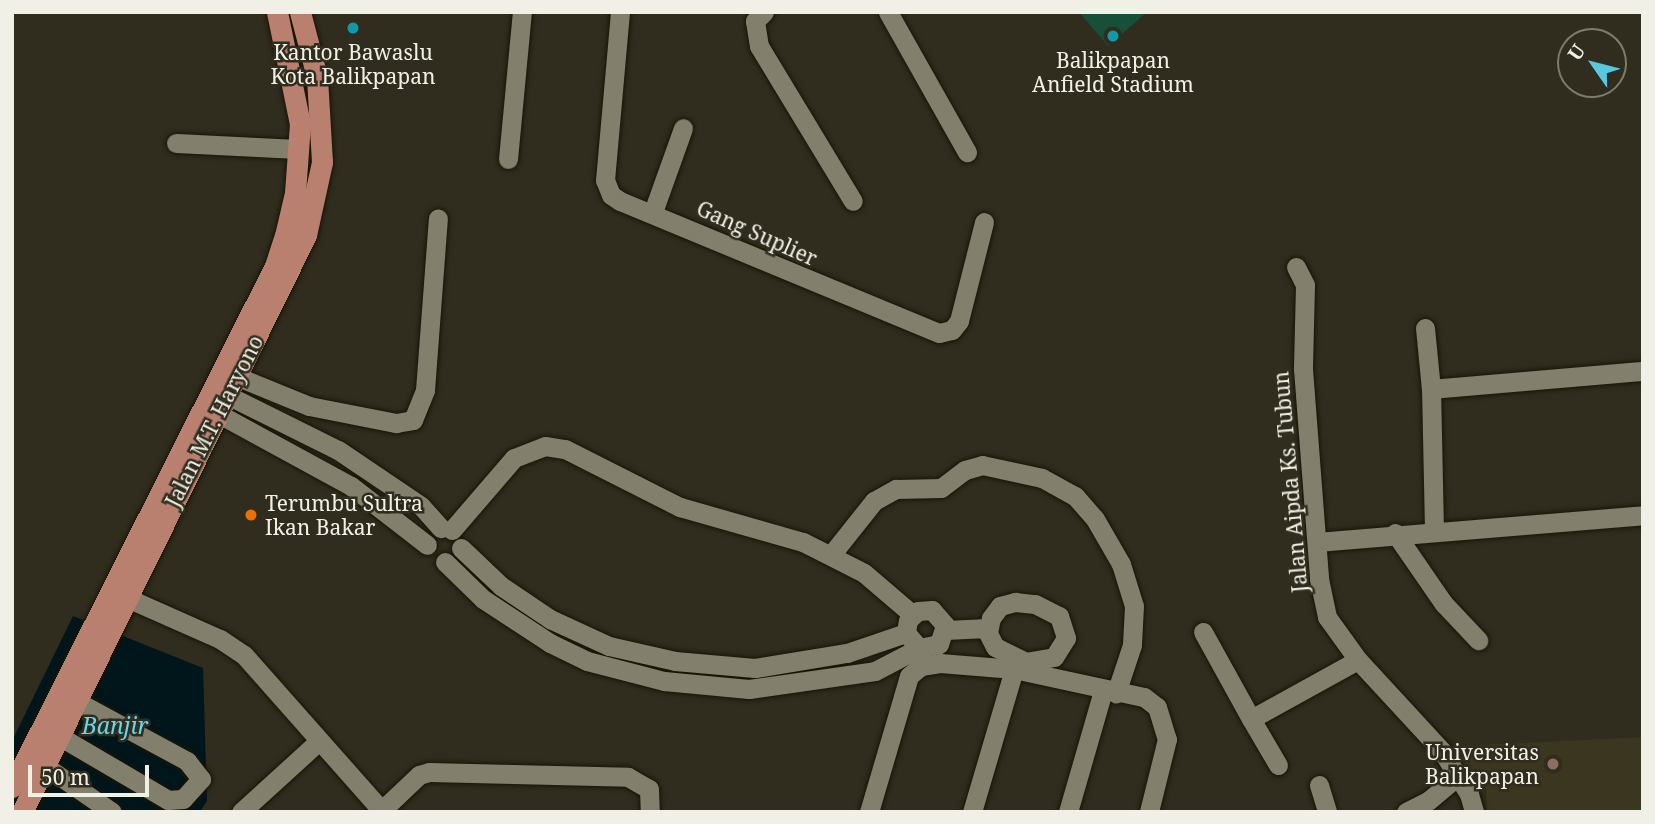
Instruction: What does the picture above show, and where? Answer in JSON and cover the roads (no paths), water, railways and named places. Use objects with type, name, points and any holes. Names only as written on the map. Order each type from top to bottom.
[{"type":"main road","name":"Jalan M.T. Haryono","points":[[22,812],[216,401],[275,266],[291,219],[300,124],[277,12]]},
{"type":"main road","name":"Jalan M.T. Haryono","points":[[12,788],[216,401],[238,377],[306,235],[322,162],[317,77],[300,12]]},
{"type":"street","points":[[508,159],[522,12]]},
{"type":"street","name":"Gang Suplier","points":[[620,12],[605,180],[611,195],[939,333],[952,330],[959,321],[984,222]]},
{"type":"street","points":[[764,12],[755,21],[759,46],[853,201]]},
{"type":"street","points":[[888,12],[967,152]]},
{"type":"street","points":[[653,212],[683,128]]},
{"type":"street","points":[[176,143],[298,149]]},
{"type":"street","points":[[238,377],[309,406],[396,423],[413,420],[425,390],[438,218]]},
{"type":"street","name":"Jalan Aipda Ks. Tubun","points":[[1296,267],[1305,285],[1303,369],[1317,542],[1327,617],[1358,660],[1441,751],[1458,776],[1474,812]]},
{"type":"street","points":[[1425,328],[1431,389],[1434,530]]},
{"type":"street","points":[[1431,389],[1643,371]]},
{"type":"street","points":[[216,401],[262,415],[338,450],[421,506],[501,586],[550,619],[609,646],[675,662],[755,668],[847,653],[913,632]]},
{"type":"street","points":[[216,401],[251,433],[351,486],[427,545],[433,559],[445,562],[483,599],[550,643],[587,660],[664,681],[750,689],[822,681],[875,671],[913,632],[932,610],[943,619],[945,630],[939,644],[913,632],[864,573],[831,555],[803,542],[680,507],[565,449],[545,446],[514,458],[446,529],[432,533],[427,545]]},
{"type":"street","points":[[251,433],[262,415]]},
{"type":"street","points":[[831,555],[874,501],[896,489],[941,488],[965,470],[982,465],[1042,478],[1082,504],[1121,564],[1134,606],[1132,645],[1109,692],[1068,812]]},
{"type":"street","points":[[1317,542],[1395,533],[1643,515]]},
{"type":"street","points":[[1395,533],[1444,604],[1478,640]]},
{"type":"street","points":[[445,562],[456,558],[461,548]]},
{"type":"street","points":[[125,597],[236,649],[381,811],[419,775],[429,772],[628,777],[649,789],[650,812]]},
{"type":"street","points":[[945,630],[988,628]]},
{"type":"street","points":[[1203,632],[1278,765]]},
{"type":"street","points":[[1251,719],[1358,660]]},
{"type":"street","points":[[870,812],[914,669],[940,663],[1014,669],[1109,692],[1144,697],[1157,707],[1166,724],[1167,739],[1149,812]]},
{"type":"street","points":[[972,812],[1014,669]]},
{"type":"street","points":[[59,736],[168,800],[183,800],[201,779],[187,761],[76,701]]},
{"type":"street","points":[[241,812],[319,741]]},
{"type":"street","points":[[45,766],[112,812]]},
{"type":"street","points":[[1406,812],[1428,801],[1458,776]]},
{"type":"street","points":[[1319,785],[1327,812]]},
{"type":"water","name":"Banjir","points":[[73,616],[203,668],[207,801],[200,812],[12,812],[12,741]]},
{"type":"place","name":"Kantor Bawaslu Kota Balikpapan","points":[[353,28]]},
{"type":"place","name":"Balikpapan Anfield Stadium","points":[[1113,36]]},
{"type":"place","name":"Terumbu Sultra Ikan Bakar","points":[[251,515]]},
{"type":"place","name":"Universitas Balikpapan","points":[[1553,764]]}]
